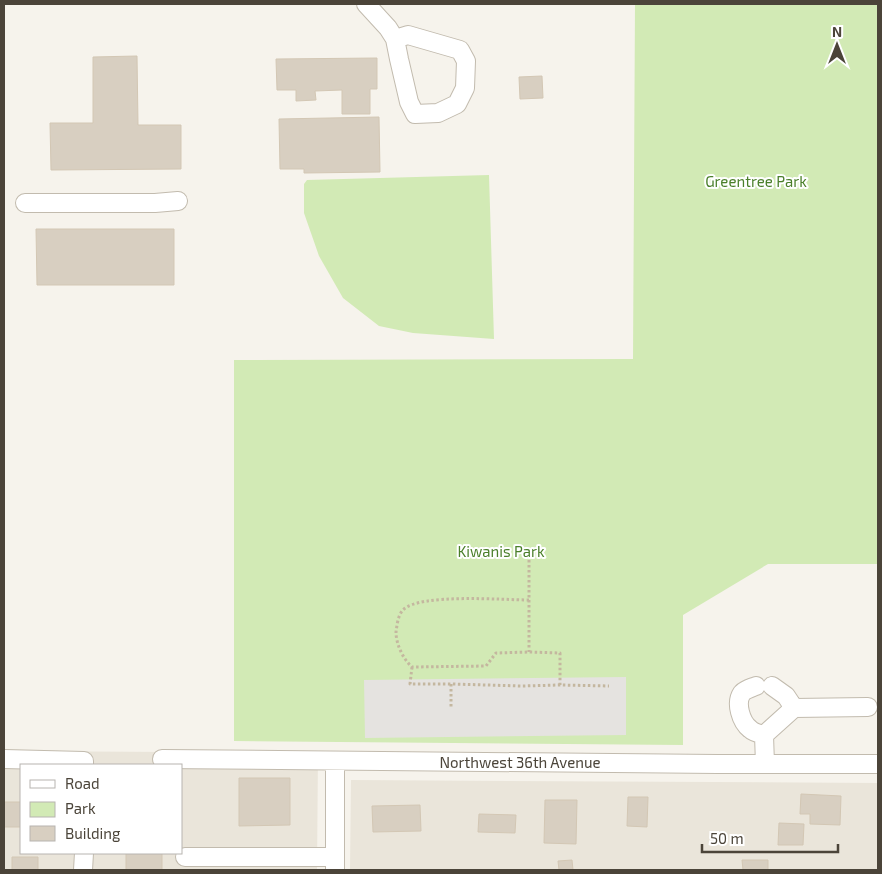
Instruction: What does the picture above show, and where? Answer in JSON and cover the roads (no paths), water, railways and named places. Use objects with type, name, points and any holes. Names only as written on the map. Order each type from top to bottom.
[{"type":"street","points":[[366,4],[396,39],[409,102],[415,114],[438,113],[457,104],[465,88],[466,61],[460,50],[408,35],[396,39]]},
{"type":"street","points":[[25,203],[156,203],[178,201]]},
{"type":"street","points":[[764,735],[750,730],[741,717],[738,707],[741,695],[747,689],[764,686],[786,696],[794,708]]},
{"type":"street","points":[[764,764],[764,735],[794,708],[868,707]]},
{"type":"street","points":[[4,759],[84,763]]},
{"type":"street","name":"Northwest 36th Avenue","points":[[162,759],[878,764]]},
{"type":"street","points":[[185,857],[335,864],[335,760]]},
{"type":"street","points":[[84,854],[84,870]]},
{"type":"park label","name":"Greentree Park","points":[[756,181]]},
{"type":"park label","name":"Kiwanis Park","points":[[501,551]]}]
